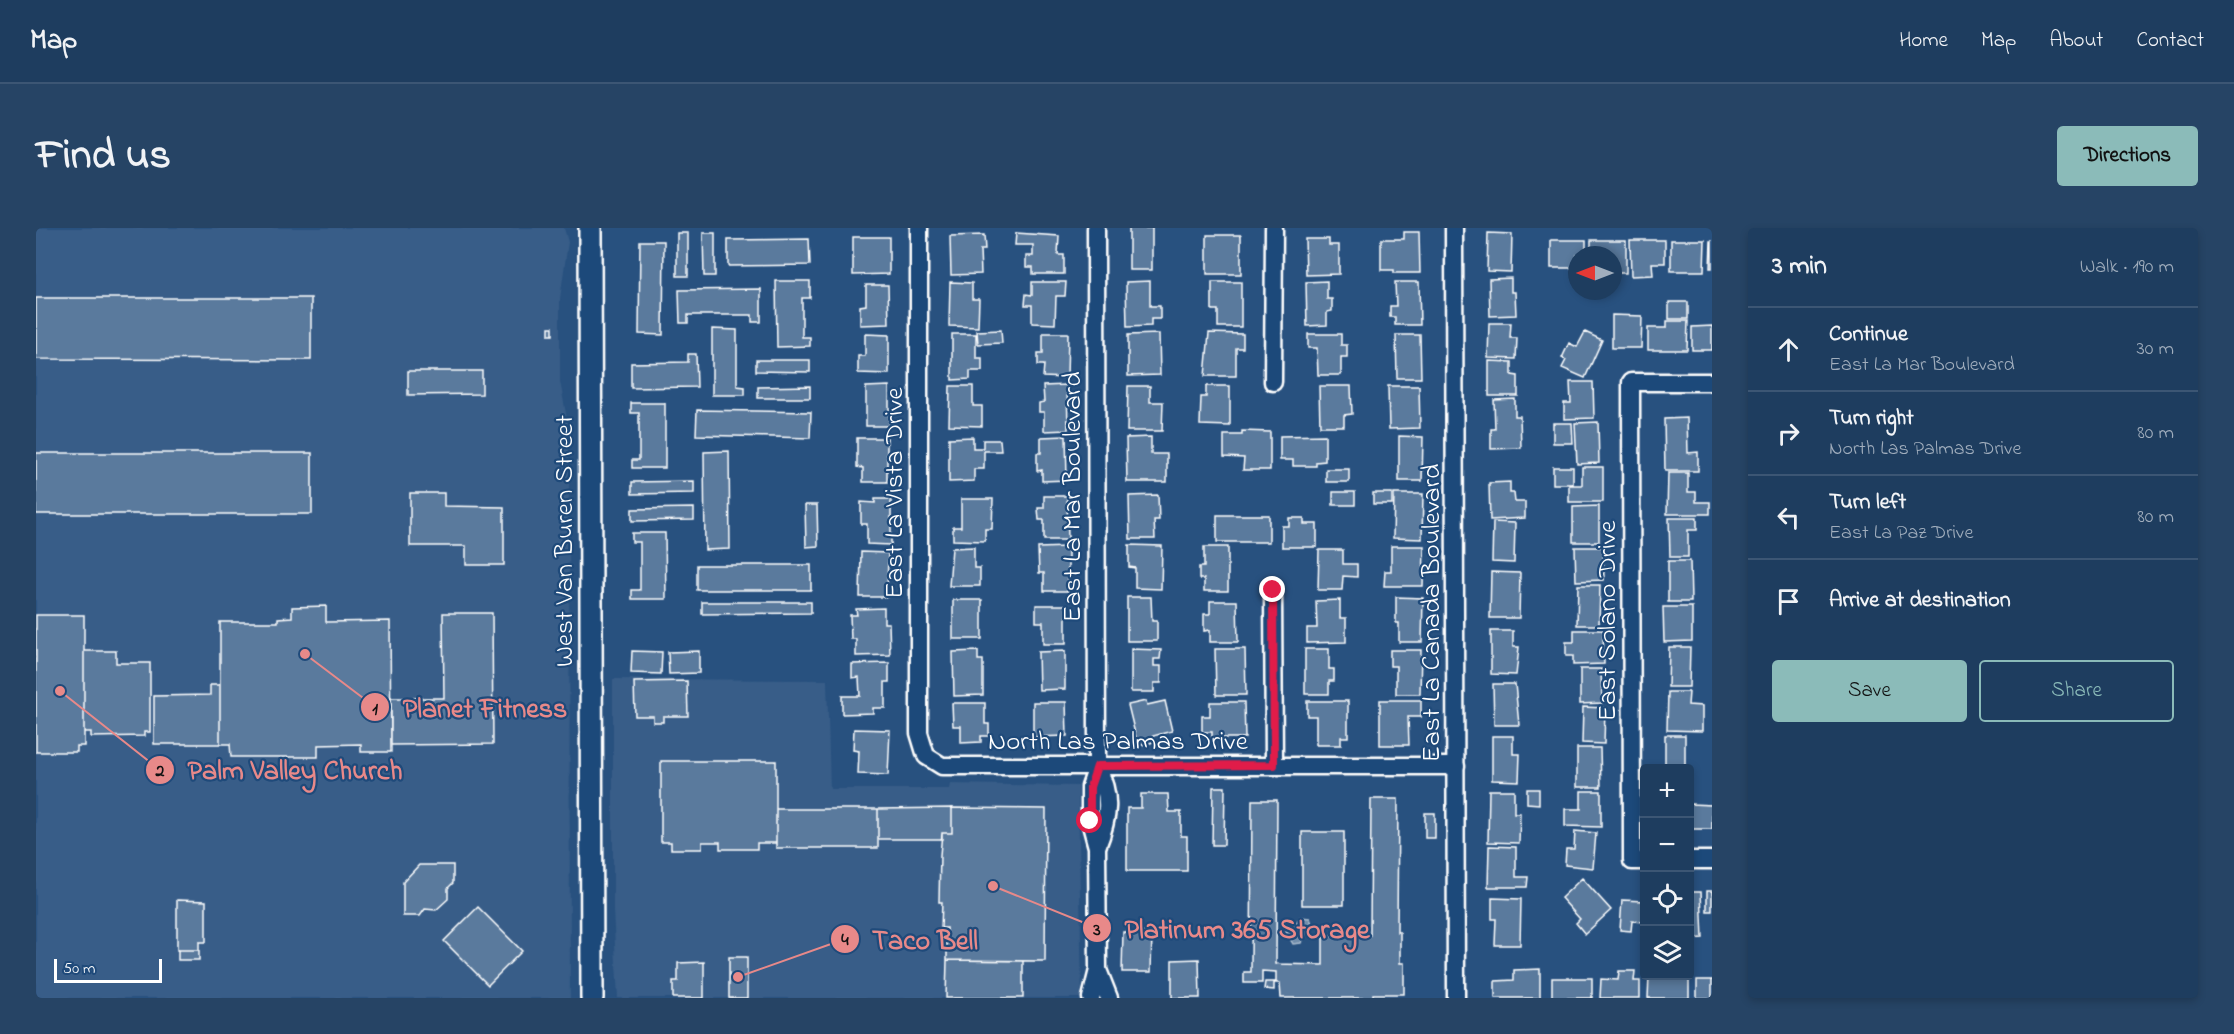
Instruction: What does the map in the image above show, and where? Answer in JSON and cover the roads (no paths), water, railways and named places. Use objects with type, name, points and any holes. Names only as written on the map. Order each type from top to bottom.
[{"type":"main road","name":"West Van Buren Street","points":[[590,228],[592,998]]},
{"type":"street","name":"East La Vista Drive","points":[[919,228],[919,733],[926,756]]},
{"type":"street","name":"East La Mar Boulevard","points":[[1091,998],[1098,970],[1097,847],[1090,810],[1090,787],[1097,766],[1096,228]]},
{"type":"street","points":[[1273,382],[1274,228]]},
{"type":"street","name":"East La Canada Boulevard","points":[[1454,228],[1456,998]]},
{"type":"street","name":"East Solano Drive","points":[[1638,861],[1631,382],[1712,382]]},
{"type":"street","points":[[1273,590],[1274,765]]},
{"type":"street","name":"North Las Palmas Drive","points":[[926,756],[942,766],[1456,766]]},
{"type":"street","points":[[1694,860],[1712,860]]},
{"type":"street","name":"East La Mar Boulevard","points":[[1098,970],[1109,998]]},
{"type":"place","name":"Planet Fitness","points":[[305,654]]},
{"type":"place","name":"Palm Valley Church","points":[[60,691]]},
{"type":"place","name":"Platinum 365 Storage","points":[[993,886]]},
{"type":"place","name":"Taco Bell","points":[[738,977]]}]
